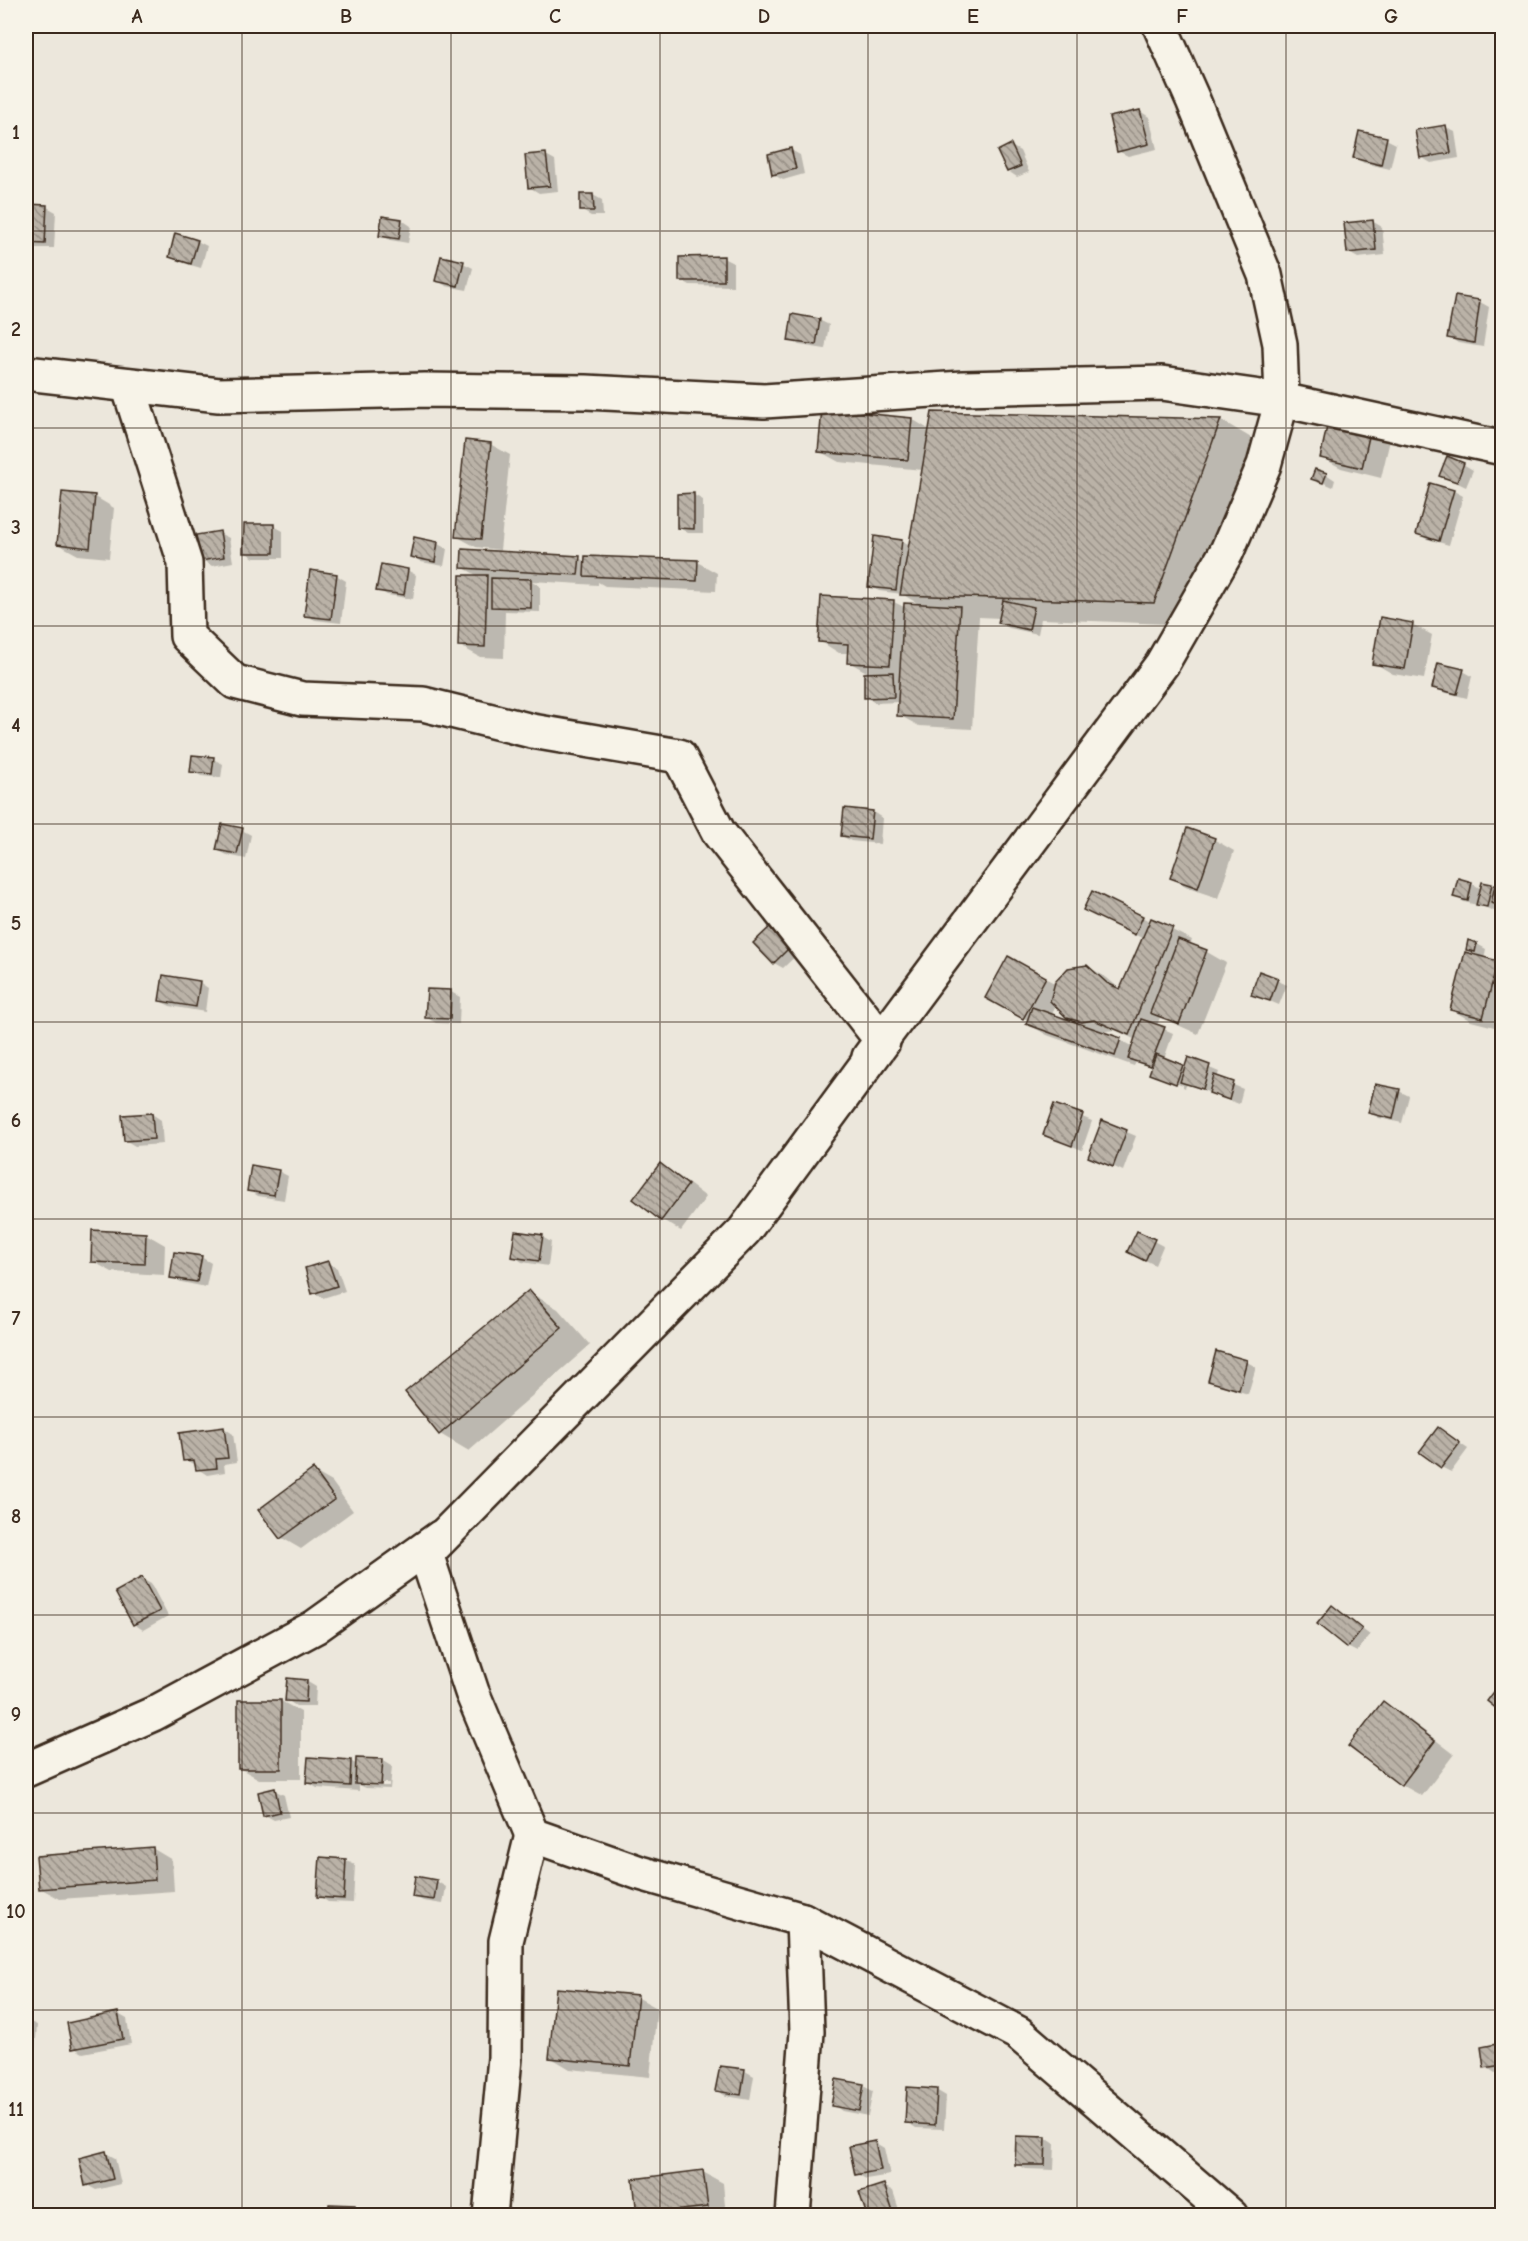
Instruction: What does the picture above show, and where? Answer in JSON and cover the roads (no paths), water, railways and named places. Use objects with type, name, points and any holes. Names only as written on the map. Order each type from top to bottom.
[{"type":"street","points":[[490,2216],[505,2058],[506,1941],[532,1835],[472,1692],[426,1554],[744,1230],[1162,664],[1227,551],[1264,465],[1282,400],[1280,344],[1265,274],[1160,26]]},
{"type":"street","points":[[26,373],[219,395],[425,390],[586,392],[764,400],[963,388],[1162,383],[1282,400],[1503,448]]},
{"type":"street","points":[[128,385],[185,563],[187,636],[235,682],[302,699],[423,704],[532,731],[679,756],[719,833],[883,1042]]},
{"type":"street","points":[[26,1770],[153,1714],[315,1627],[507,1491],[617,1365],[723,1228],[883,1042]]},
{"type":"street","points":[[532,1835],[640,1873],[803,1920],[1018,2032],[1231,2216]]},
{"type":"street","points":[[793,2216],[807,2032],[803,1920]]}]
